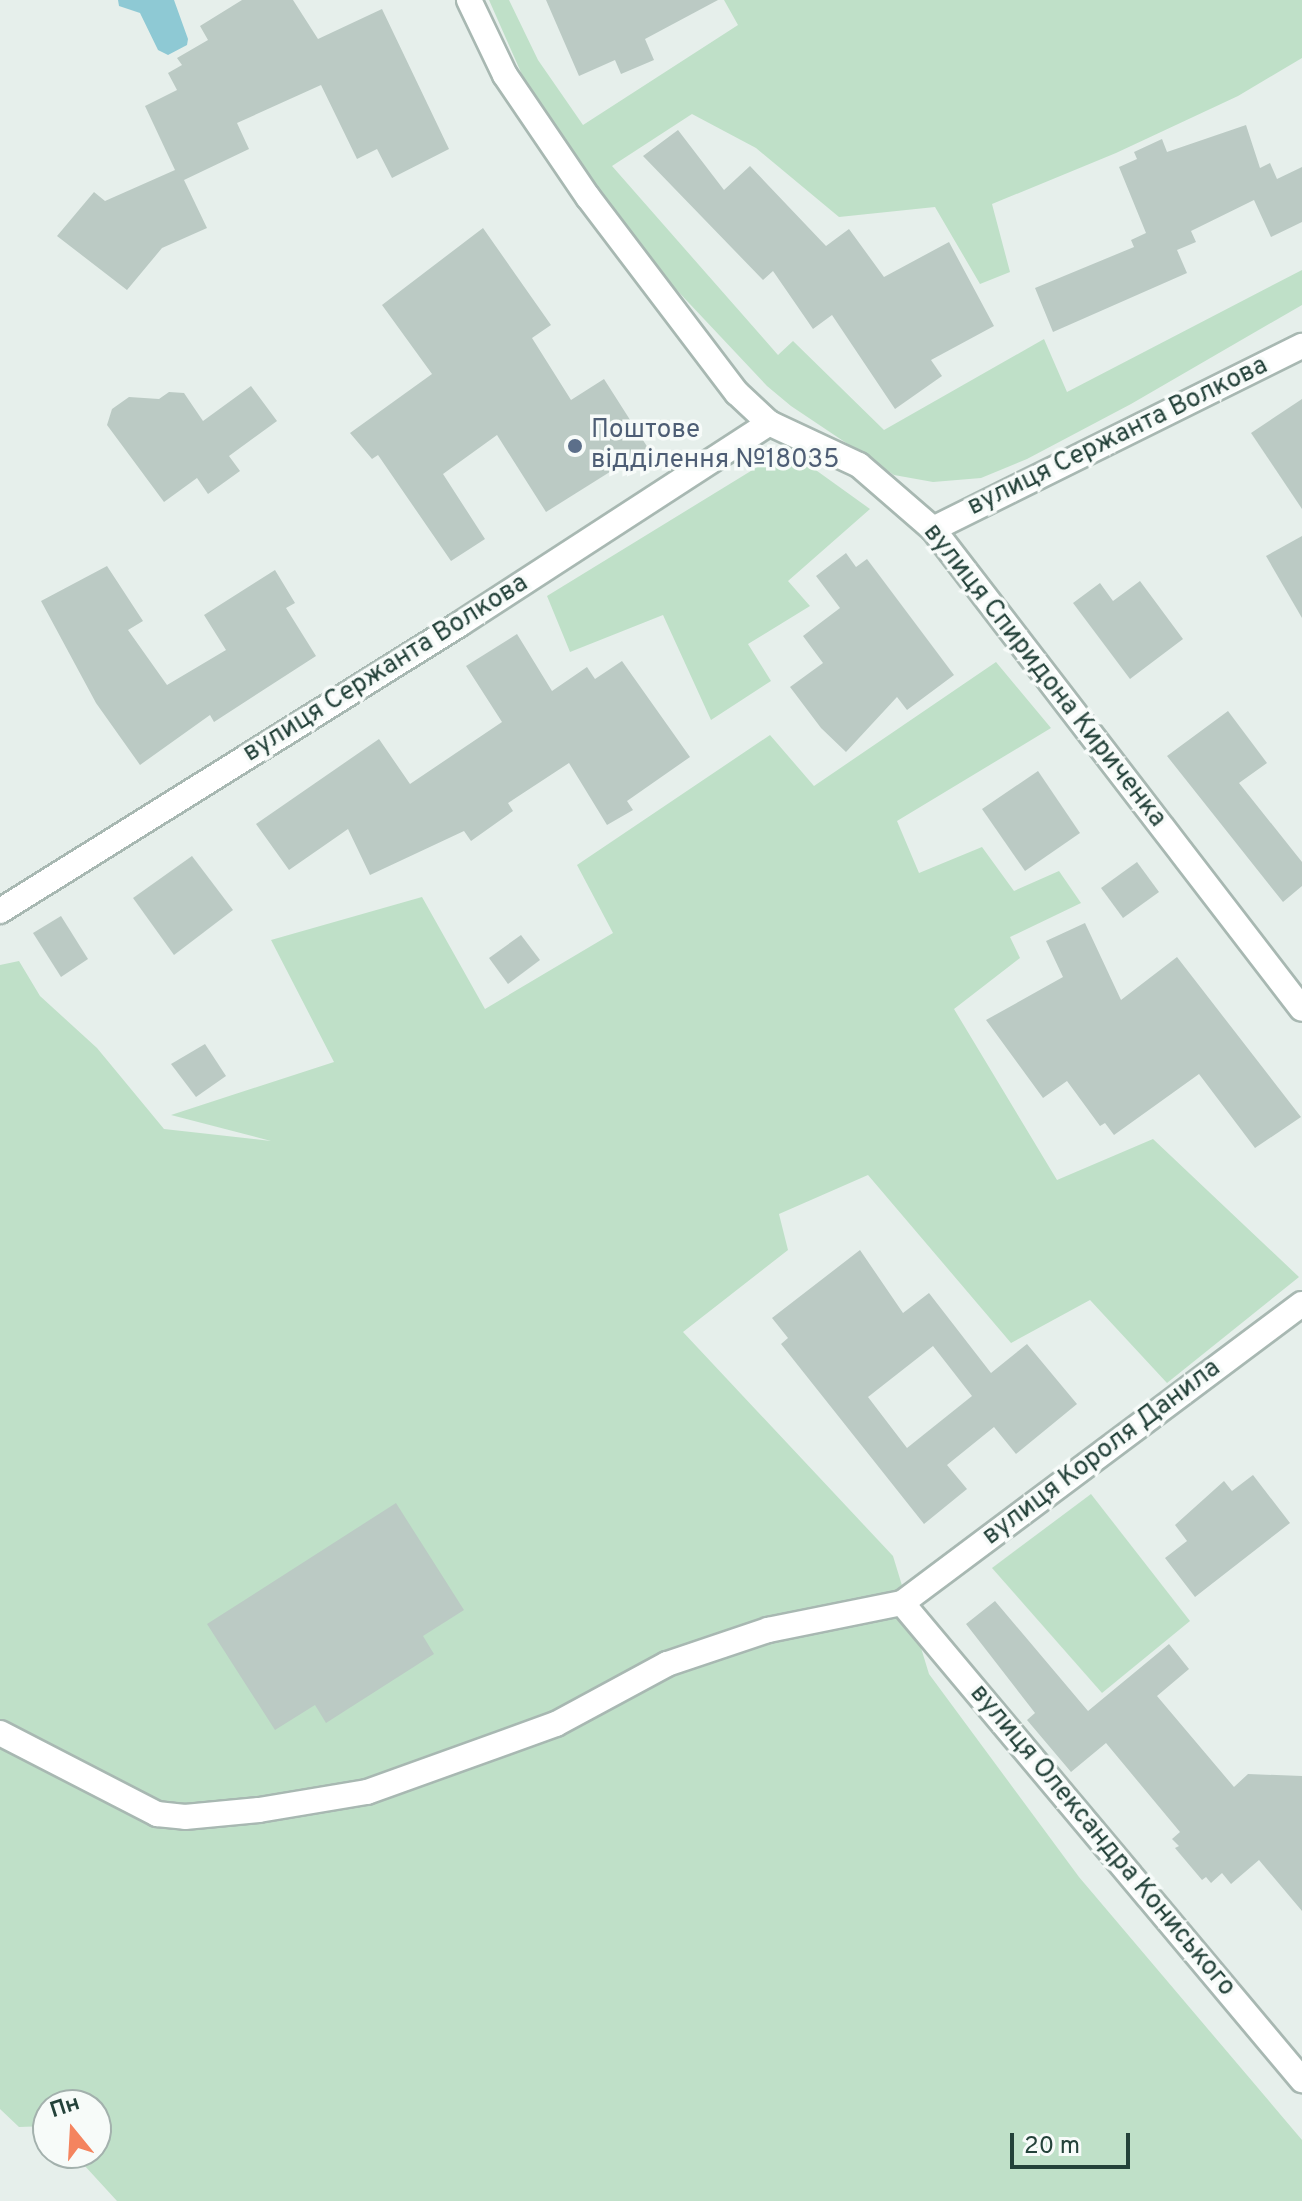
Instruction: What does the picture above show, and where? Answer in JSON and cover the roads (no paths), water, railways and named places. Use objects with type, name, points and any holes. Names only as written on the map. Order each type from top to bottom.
[{"type":"street","name":"вулиця Спиридона Кириченка","points":[[469,0],[505,75],[588,197],[737,393],[769,423],[859,465],[933,529],[1302,1009]]},
{"type":"street","name":"вулиця Сержанта Волкова","points":[[933,529],[1302,346]]},
{"type":"street","name":"вулиця Сержанта Волкова","points":[[0,911],[447,632],[769,423]]},
{"type":"street","name":"вулиця Короля Данила","points":[[902,1603],[1302,1304]]},
{"type":"street","points":[[0,1733],[157,1814],[185,1817],[259,1810],[367,1792],[556,1724],[667,1664],[768,1630],[902,1603]]},
{"type":"street","name":"вулиця Олександра Кониського","points":[[902,1603],[1302,2080]]},
{"type":"water","points":[[118,0],[174,0],[188,39],[187,45],[168,55],[158,50],[140,13],[119,6]]},
{"type":"place","name":"Поштове відділення №18035","points":[[575,446]]}]
